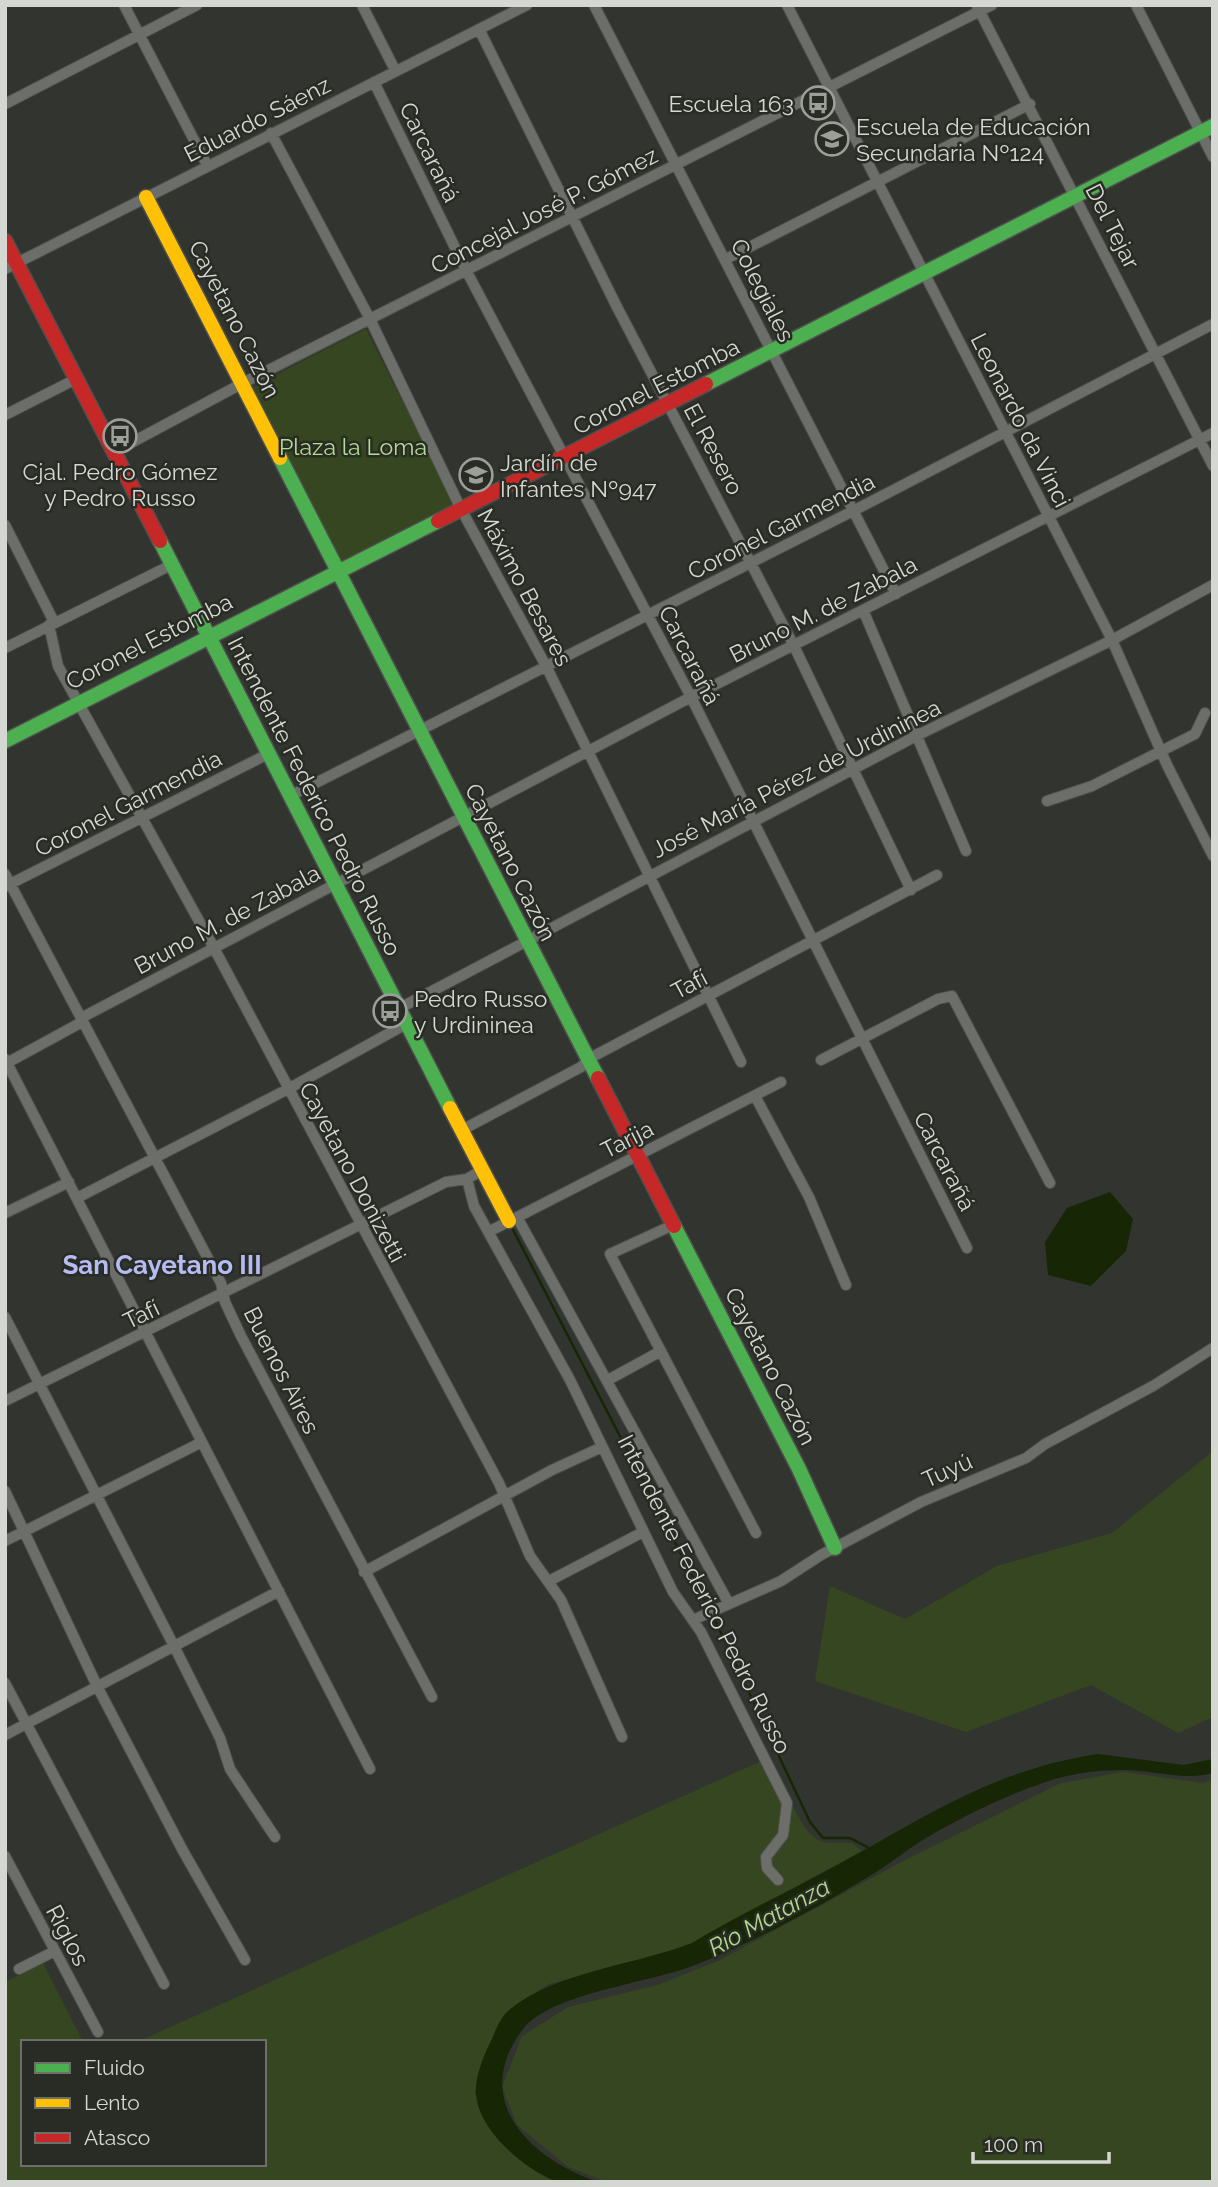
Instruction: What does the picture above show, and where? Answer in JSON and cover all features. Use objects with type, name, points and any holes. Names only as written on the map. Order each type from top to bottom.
[{"type":"street","points":[[124,5],[207,165]]},
{"type":"street","points":[[5,104],[197,5]]},
{"type":"street","points":[[362,5],[395,70]]},
{"type":"street","name":"Eduardo Sáenz","points":[[11,266],[527,5]]},
{"type":"street","name":"Colegiales","points":[[594,5],[897,594]]},
{"type":"street","name":"Leonardo da Vinci","points":[[787,5],[1112,639],[1161,751],[1213,856]]},
{"type":"street","name":"Concejal José P. Gómez","points":[[114,452],[243,383],[830,88],[978,8],[992,5]]},
{"type":"street","points":[[1136,5],[1207,130],[1213,157]]},
{"type":"street","name":"Del Tejar","points":[[978,8],[1077,195],[1213,466]]},
{"type":"street","name":"El Resero","points":[[479,29],[572,216],[794,646],[911,890]]},
{"type":"street","name":"Carcarañá","points":[[374,82],[466,270],[691,697],[967,1248]]},
{"type":"street","points":[[726,259],[1030,104]]},
{"type":"street","name":"Coronel Estomba","points":[[5,741],[1207,130]]},
{"type":"street","name":"Máximo Besares","points":[[271,133],[370,319],[461,509],[546,666],[741,1062]]},
{"type":"street","name":"Cayetano Cazón","points":[[146,197],[243,383],[461,817],[819,1509],[835,1548]]},
{"type":"street","name":"Intendente Federico Pedro Russo","points":[[5,241],[11,266],[76,379],[114,452],[290,796],[332,885],[460,1131],[513,1219]]},
{"type":"street","name":"Coronel Garmendia","points":[[290,796],[853,511],[1213,324]]},
{"type":"street","points":[[5,415],[76,379]]},
{"type":"street","name":"Bruno M. de Zabala","points":[[82,1020],[332,885],[691,697],[1213,433]]},
{"type":"street","name":"Cayetano Donizetti","points":[[5,525],[52,624],[58,666],[214,948],[358,1225],[505,1496],[530,1556],[549,1581],[577,1634],[622,1737]]},
{"type":"street","points":[[5,648],[171,565]]},
{"type":"street","name":"José María Pérez de Urdininea","points":[[398,1009],[853,772],[918,735],[1112,639],[1213,585]]},
{"type":"street","points":[[863,610],[965,851]]},
{"type":"street","points":[[1047,802],[1092,786],[1195,734],[1205,713]]},
{"type":"street","name":"Coronel Garmendia","points":[[7,882],[268,754]]},
{"type":"street","name":"Tafí","points":[[460,1131],[707,996],[937,875]]},
{"type":"street","name":"Buenos Aires","points":[[7,882],[221,1283],[223,1295],[241,1336],[432,1697]]},
{"type":"street","points":[[821,1060],[938,999],[952,996],[1049,1184]]},
{"type":"street","points":[[82,1020],[6,1062],[144,1335],[370,1769]]},
{"type":"street","points":[[77,1198],[288,1089],[406,1024]]},
{"type":"street","name":"Tarija","points":[[490,1231],[781,1082]]},
{"type":"street","points":[[755,1096],[809,1197],[846,1285]]},
{"type":"street","name":"Tafí","points":[[5,1401],[144,1335],[446,1182],[467,1179],[482,1170]]},
{"type":"street","name":"Intendente Federico Pedro Russo","points":[[467,1179],[474,1206],[570,1380],[673,1592],[693,1620],[787,1803],[783,1835],[766,1857],[767,1868],[778,1880]]},
{"type":"street","points":[[5,1213],[69,1182]]},
{"type":"street","points":[[513,1219],[608,1380],[728,1602]]},
{"type":"street","points":[[673,1225],[610,1254],[756,1532]]},
{"type":"street","points":[[5,1317],[220,1738],[230,1769],[275,1837]]},
{"type":"street","name":"Tuyú","points":[[693,1620],[728,1602],[781,1581],[835,1548],[921,1502],[1026,1458],[1045,1444],[1132,1398],[1213,1348]]},
{"type":"street","points":[[608,1380],[661,1352]]},
{"type":"street","points":[[5,1541],[202,1442]]},
{"type":"street","points":[[364,1572],[603,1447]]},
{"type":"street","points":[[5,1491],[97,1686],[182,1849],[245,1960]]},
{"type":"street","points":[[549,1581],[643,1532]]},
{"type":"street","points":[[5,1735],[279,1591]]},
{"type":"street","points":[[5,1683],[164,1984]]},
{"type":"street","name":"Riglos","points":[[5,1856],[98,2032]]},
{"type":"street","points":[[19,1969],[55,1951]]},
{"type":"green space","name":"Plaza la Loma","points":[[366,329],[455,505],[340,564],[252,387]]},
{"type":"green space","points":[[1213,1451],[1213,1717],[1178,1733],[1091,1685],[966,1732],[815,1681],[830,1586],[905,1619],[997,1566],[1112,1533]]},
{"type":"green space","points":[[770,1757],[798,1816],[813,1836],[824,1842],[852,1843],[862,1851],[692,1943],[654,1957],[549,1984],[506,2013],[483,2058],[475,2092],[480,2111],[495,2135],[523,2161],[557,2182],[5,2182],[5,1982],[43,1963],[82,2040],[21,2040],[21,2166],[266,2166],[266,2040],[141,2040]]},
{"type":"green space","points":[[1124,1772],[1203,1783],[1213,1779],[1213,2182],[607,2182],[568,2167],[517,2125],[502,2087],[522,2036],[568,2007],[657,1985],[718,1961],[903,1861],[1061,1783]]},
{"type":"water","points":[[1110,1192],[1133,1219],[1126,1251],[1091,1286],[1048,1275],[1045,1242],[1067,1208]]},
{"type":"water","name":"Río Matanza","points":[[1098,1754],[1184,1765],[1213,1759],[1213,1773],[1191,1776],[1134,1770],[1102,1771],[1071,1775],[1040,1784],[995,1802],[950,1825],[830,1899],[741,1945],[695,1965],[555,2006],[537,2017],[523,2029],[508,2055],[502,2080],[505,2103],[515,2124],[530,2142],[573,2172],[598,2182],[560,2182],[542,2175],[504,2146],[485,2121],[476,2093],[481,2064],[502,2018],[528,1997],[596,1970],[692,1943],[963,1797],[1026,1771]]},
{"type":"waterway","points":[[510,1224],[710,1610]]},
{"type":"waterway","points":[[713,1616],[810,1822],[823,1838],[850,1838],[869,1848]]},
{"type":"traffic: fast","points":[[706,384],[1213,126]]},
{"type":"traffic: fast","points":[[280,458],[598,1078]]},
{"type":"traffic: fast","points":[[5,741],[438,521]]},
{"type":"traffic: fast","points":[[160,541],[450,1108]]},
{"type":"traffic: fast","points":[[674,1226],[799,1469],[835,1548]]},
{"type":"traffic: slow","points":[[146,197],[280,458]]},
{"type":"traffic: slow","points":[[450,1108],[509,1221]]},
{"type":"traffic: jam","points":[[5,241],[160,541]]},
{"type":"traffic: jam","points":[[438,521],[706,384]]},
{"type":"traffic: jam","points":[[598,1078],[674,1226]]},
{"type":"place","name":"Escuela 163","points":[[818,103]]},
{"type":"place","name":"Escuela de Educación Secundaria Nº124","points":[[832,139]]},
{"type":"place","name":"Cjal. Pedro Gómez y Pedro Russo","points":[[120,436]]},
{"type":"place","name":"Jardín de Infantes Nº947","points":[[476,475]]},
{"type":"place","name":"Pedro Russo y Urdininea","points":[[390,1011]]},
{"type":"district","name":"San Cayetano III","points":[[162,1265]]}]
